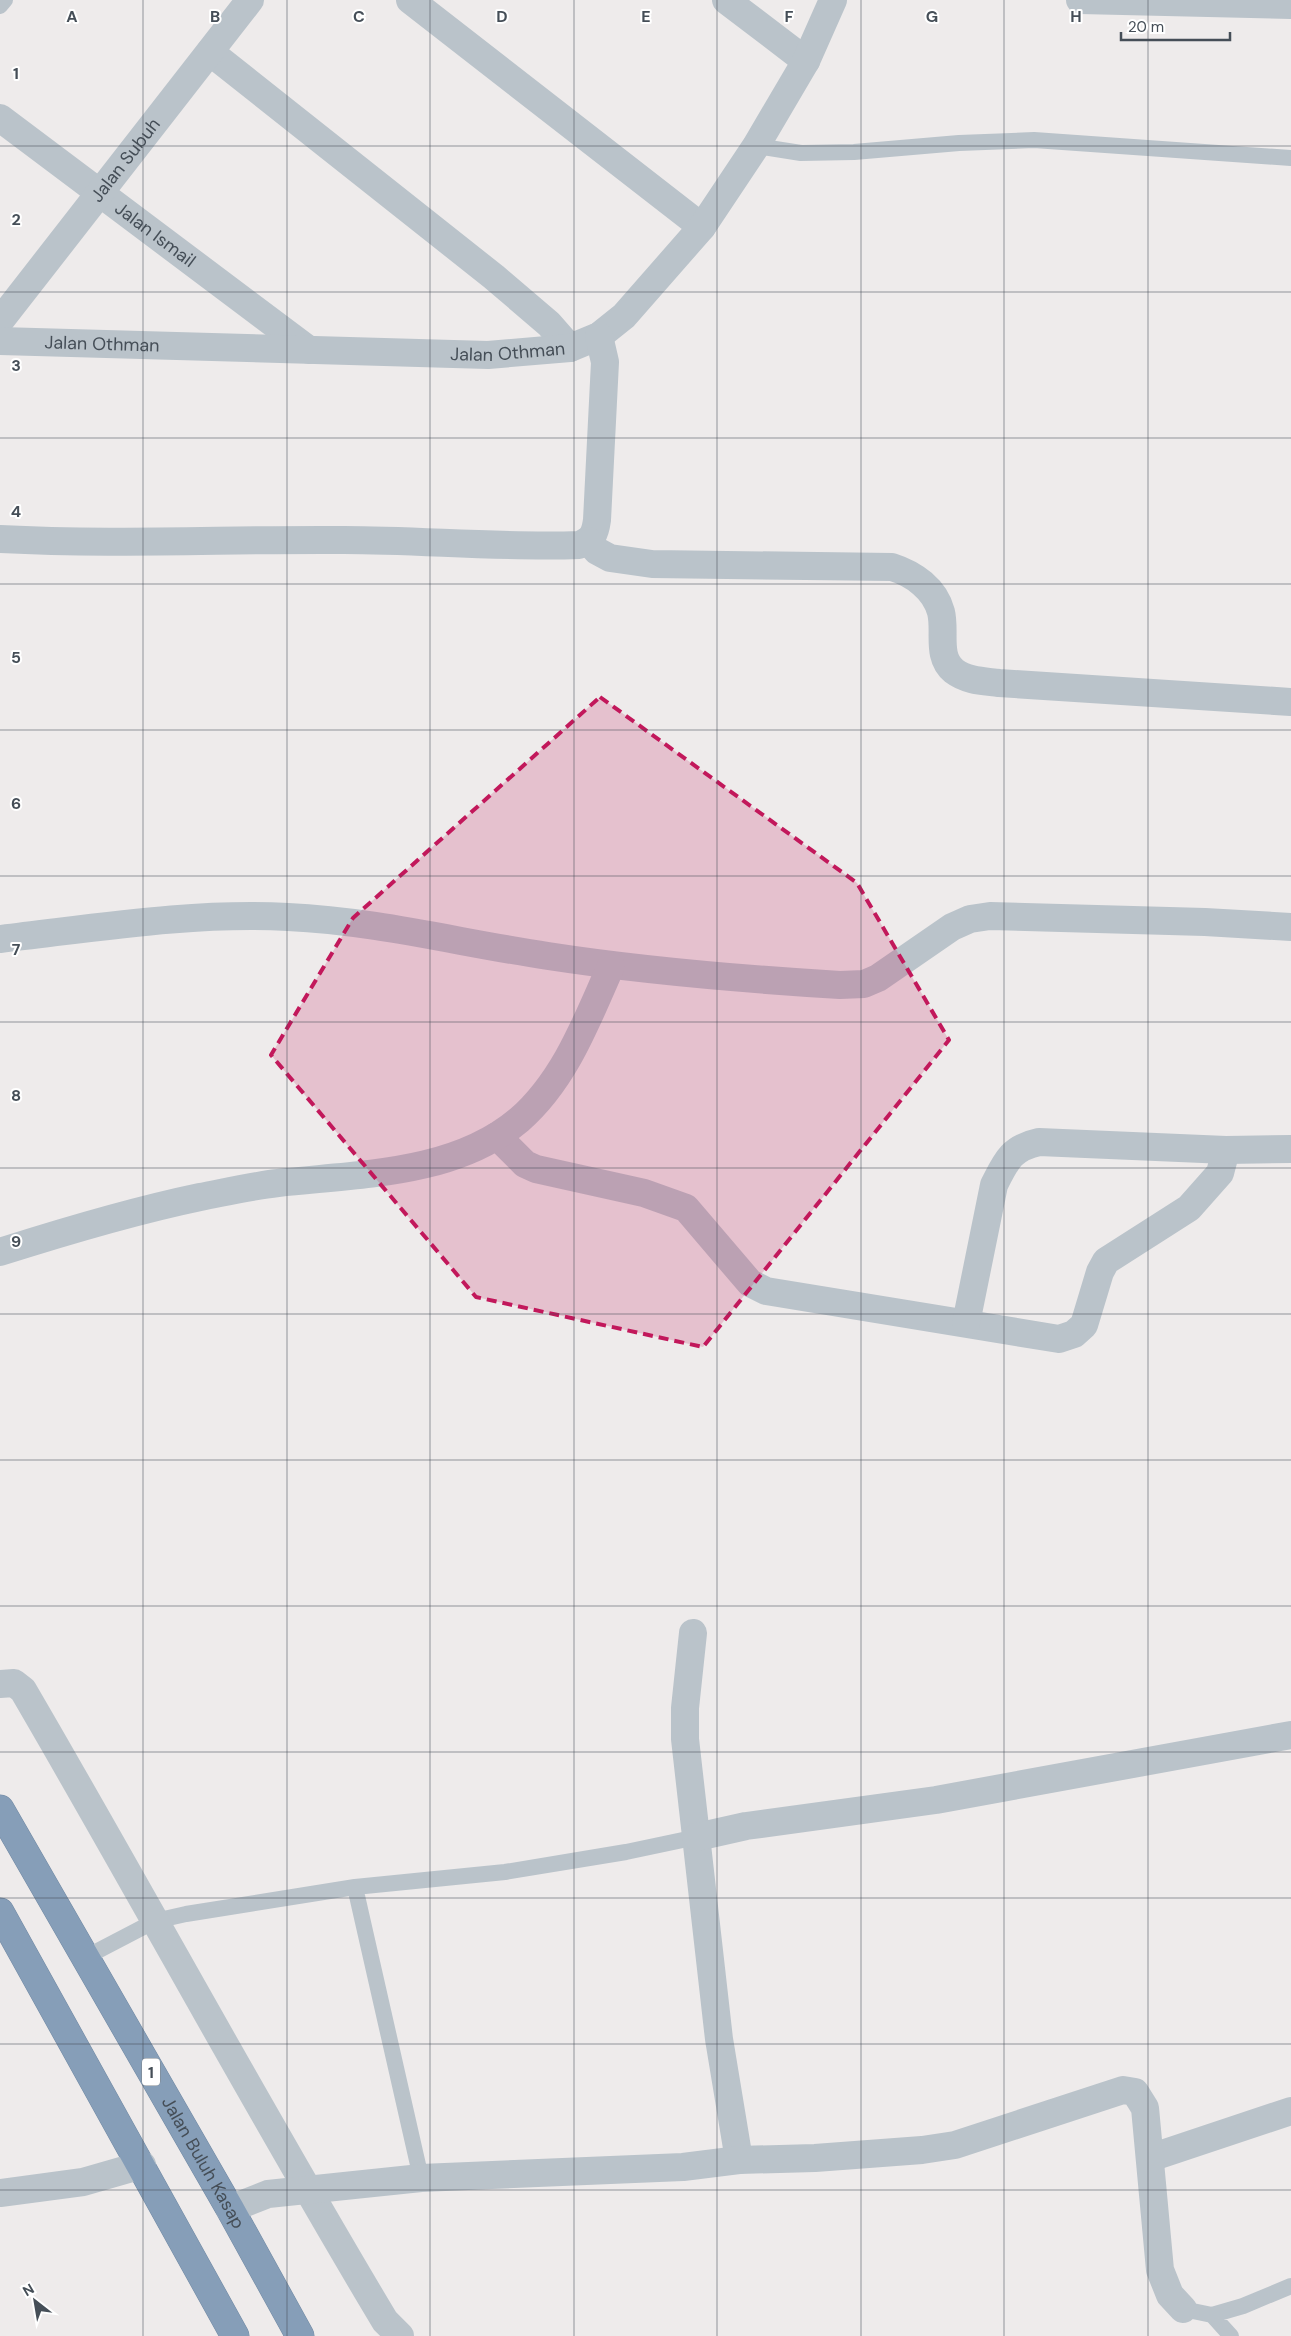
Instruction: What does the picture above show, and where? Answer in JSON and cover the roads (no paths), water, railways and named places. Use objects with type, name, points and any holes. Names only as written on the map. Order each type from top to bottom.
[{"type":"highway","name":"Jalan Buluh Kasap","points":[[0,1809],[230,2209],[300,2336]]},
{"type":"highway","points":[[0,1912],[142,2165],[235,2336]]},
{"type":"street","name":"Jalan Subuh","points":[[0,321],[250,0]]},
{"type":"street","points":[[410,0],[702,227]]},
{"type":"street","points":[[726,0],[806,61]]},
{"type":"street","name":"Jalan Othman","points":[[0,341],[488,355],[570,348],[599,336],[624,316],[702,227],[756,146],[806,61],[833,0]]},
{"type":"street","points":[[1080,0],[1291,5]]},
{"type":"street","points":[[210,52],[494,277],[549,324],[570,348]]},
{"type":"street","name":"Jalan Ismail","points":[[0,118],[309,350]]},
{"type":"street","points":[[0,540],[125,542],[244,539],[579,545],[595,535],[597,520],[604,362],[599,336]]},
{"type":"street","points":[[588,541],[596,551],[610,558],[652,564],[892,567],[909,572],[934,596],[941,613],[942,646],[946,661],[953,671],[966,678],[999,683],[1291,702]]},
{"type":"street","points":[[0,939],[169,918],[230,915],[290,917],[356,923],[612,966],[765,980],[856,984],[878,978],[952,927],[970,919],[990,916],[1205,922],[1291,927]]},
{"type":"street","points":[[0,1252],[104,1221],[198,1198],[275,1184],[419,1166],[461,1154],[497,1136],[519,1119],[553,1082],[578,1041],[612,966]]},
{"type":"street","points":[[497,1136],[525,1164],[536,1169],[644,1193],[686,1208],[750,1283],[766,1291],[1059,1339],[1074,1334],[1084,1324],[1100,1272],[1106,1261],[1189,1208],[1220,1173],[1226,1150]]},
{"type":"street","points":[[966,1323],[994,1185],[1004,1164],[1013,1153],[1025,1145],[1039,1142],[1226,1150],[1291,1149]]},
{"type":"street","points":[[693,1633],[685,1708],[685,1740],[719,2040],[739,2160]]},
{"type":"street","points":[[0,1684],[14,1683],[23,1690],[306,2189],[384,2321],[400,2336]]},
{"type":"street","points":[[697,1837],[746,1826],[936,1800],[1291,1735]]},
{"type":"street","points":[[230,2209],[268,2194],[421,2178],[682,2166],[739,2160],[824,2158],[922,2150],[955,2145],[1124,2090],[1135,2092],[1145,2108],[1160,2270],[1170,2295],[1183,2309]]},
{"type":"street","points":[[1150,2158],[1291,2111]]},
{"type":"street","points":[[0,2194],[83,2182],[142,2165]]},
{"type":"lane","points":[[0,6],[5,0]]},
{"type":"lane","points":[[756,146],[801,153],[1034,140],[1291,158]]},
{"type":"lane","points":[[86,1958],[155,1920],[355,1887],[505,1872],[626,1852],[697,1837]]},
{"type":"lane","points":[[355,1887],[421,2178]]},
{"type":"lane","points":[[1183,2309],[1212,2315],[1243,2306],[1291,2286]]},
{"type":"lane","points":[[1212,2315],[1231,2336]]}]
